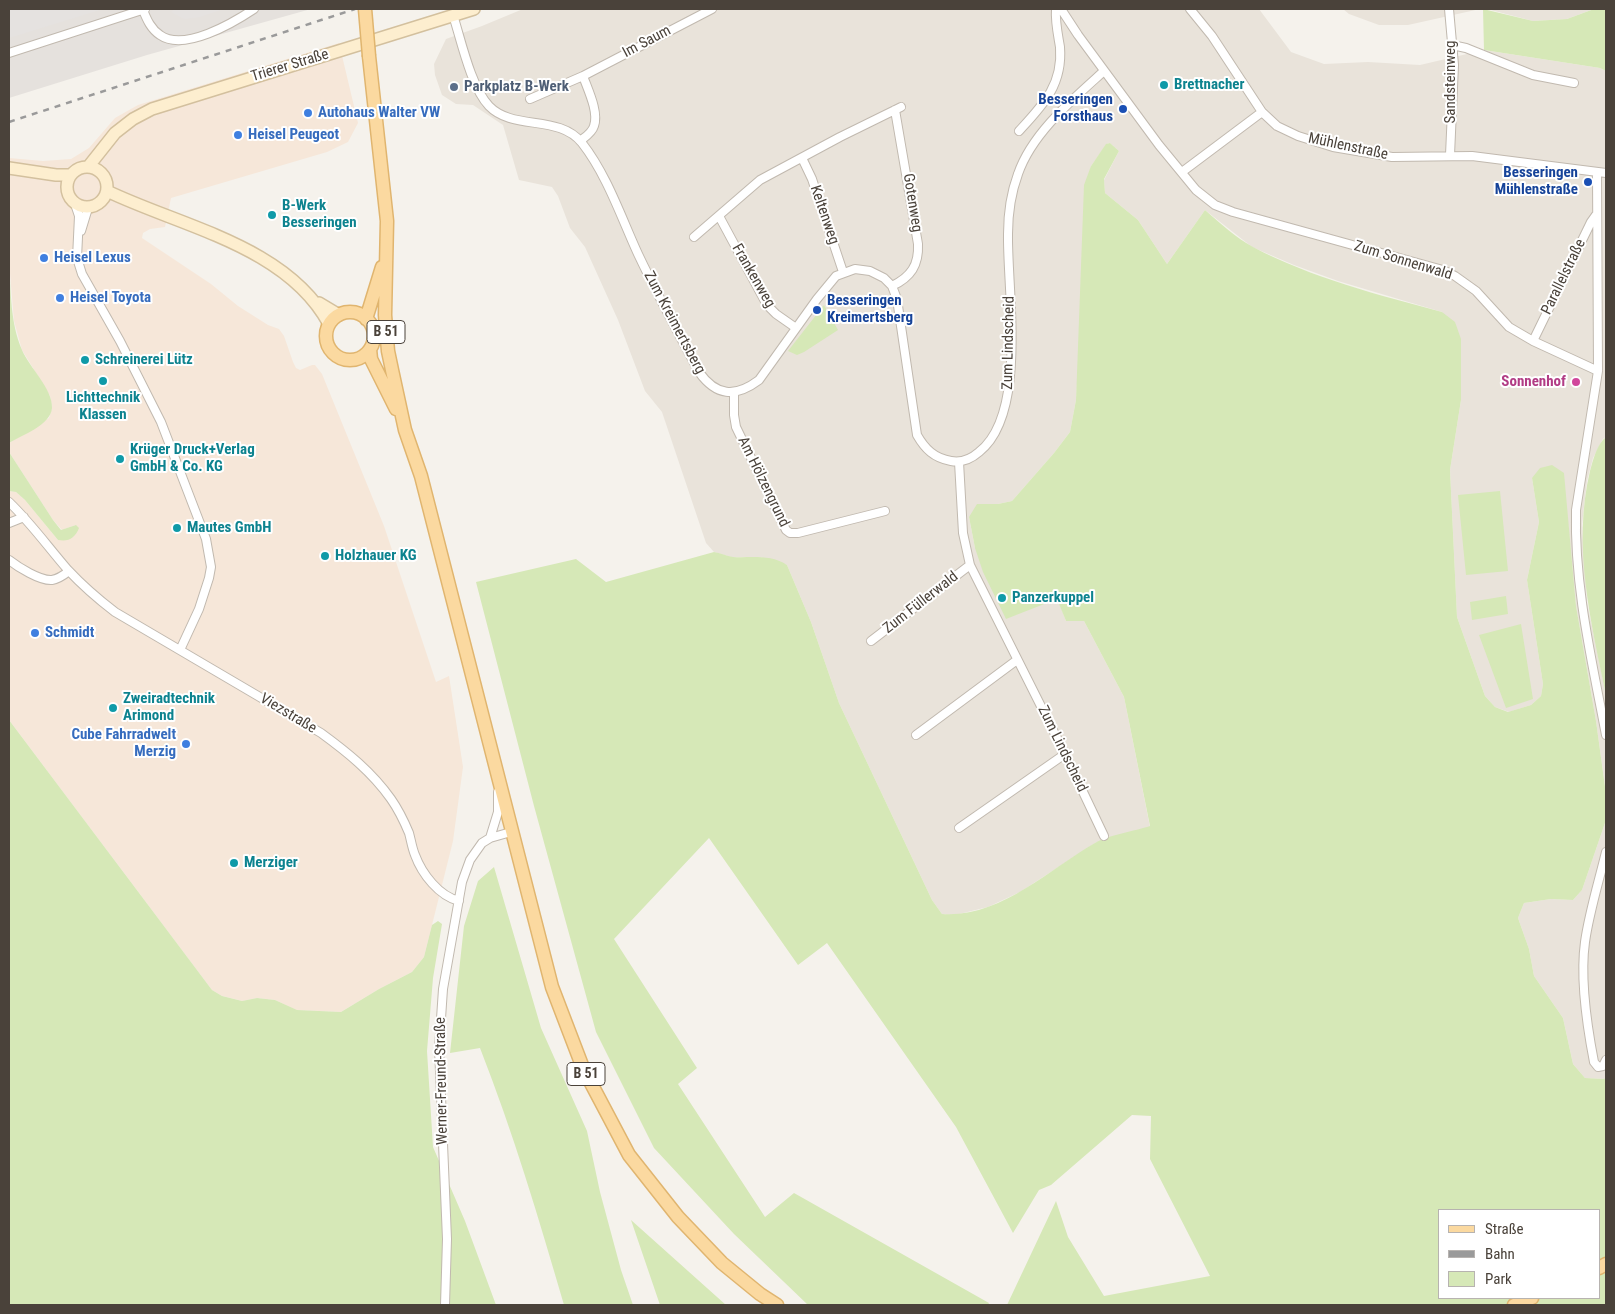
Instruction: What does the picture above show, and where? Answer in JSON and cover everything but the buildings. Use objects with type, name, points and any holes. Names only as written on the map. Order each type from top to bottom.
[{"type":"main road","name":"B 51","points":[[364,9],[387,233],[386,330],[392,370],[405,430]]},
{"type":"main road","name":"Trierer Straße","points":[[88,167],[115,133],[152,109],[474,9]]},
{"type":"main road","name":"Trierer Straße","points":[[100,172],[109,149],[129,123]]},
{"type":"main road","points":[[88,167],[100,172],[106,180],[104,196],[93,207],[88,208],[75,204],[67,189],[71,175],[76,170],[88,167]]},
{"type":"main road","points":[[9,169],[71,175]]},
{"type":"main road","points":[[9,169],[57,183],[67,189]]},
{"type":"main road","points":[[104,196],[200,228],[244,248],[290,278],[314,300],[329,324]]},
{"type":"main road","name":"B 51","points":[[362,317],[376,286],[383,263],[387,233]]},
{"type":"main road","points":[[314,300],[339,315]]},
{"type":"main road","points":[[350,312],[362,317],[373,332],[370,349],[364,356],[356,360],[342,359],[330,350],[326,335],[329,324],[339,315],[350,312]]},
{"type":"main road","name":"B 51","points":[[370,349],[371,359],[405,430],[421,476],[552,987],[583,1068],[629,1155],[678,1217],[722,1263],[760,1294],[777,1305]]},
{"type":"main road","name":"B 51","points":[[356,360],[363,362],[388,393]]},
{"type":"main road","points":[[1514,1305],[1529,1299]]},
{"type":"street","points":[[9,53],[144,9],[147,21],[161,36],[169,39],[186,40],[228,24],[254,9]]},
{"type":"street","name":"Im Saum","points":[[530,99],[583,76],[712,9]]},
{"type":"street","points":[[1019,131],[1044,104],[1054,88],[1058,75],[1060,59],[1056,9]]},
{"type":"street","name":"Zum Sonnenwald","points":[[1061,9],[1159,145],[1202,196],[1223,209],[1416,262],[1455,276],[1476,291],[1509,327],[1533,341],[1598,371]]},
{"type":"street","name":"Mühlenstraße","points":[[1190,9],[1212,36],[1268,120],[1286,131],[1333,147],[1392,157],[1450,155],[1606,173]]},
{"type":"street","name":"Sandsteinweg","points":[[1449,9],[1453,98],[1450,155]]},
{"type":"street","name":"Zum Kreimertsberg","points":[[453,15],[478,90],[490,107],[509,118],[546,124],[561,129],[580,141],[593,159],[605,182],[639,256],[699,372],[710,385],[718,390],[734,393]]},
{"type":"street","points":[[1452,44],[1533,76],[1574,83]]},
{"type":"street","name":"Zum Lindscheid","points":[[1104,71],[1033,142],[1018,172],[1010,208],[1008,233],[1011,350],[1007,401],[997,429],[985,447],[975,455],[959,462],[964,533],[970,564],[1104,836]]},
{"type":"street","points":[[580,141],[594,127],[595,121],[593,106],[583,76]]},
{"type":"street","name":"Gotenweg","points":[[802,158],[898,108],[919,256],[915,267],[908,276],[892,286]]},
{"type":"street","points":[[1182,172],[1262,112]]},
{"type":"street","points":[[694,237],[760,180],[802,158]]},
{"type":"street","name":"Keltenweg","points":[[802,158],[812,179],[844,272]]},
{"type":"street","points":[[1597,172],[1598,371],[1576,510],[1575,531],[1581,601],[1606,735]]},
{"type":"street","points":[[75,204],[79,216],[77,258],[82,274],[120,341],[161,422],[206,539],[211,567],[210,578],[180,650]]},
{"type":"street","points":[[78,240],[88,208]]},
{"type":"street","name":"Parallelstraße","points":[[1533,341],[1596,215]]},
{"type":"street","name":"Frankenweg","points":[[719,216],[767,305],[796,328]]},
{"type":"street","points":[[734,393],[749,388],[759,380],[827,284],[844,272],[855,269],[870,271],[884,278],[892,286],[900,317],[917,435],[929,453],[940,458],[959,462]]},
{"type":"street","name":"Am Hölzengrund","points":[[734,393],[736,427],[786,530],[790,533],[798,533],[884,511]]},
{"type":"street","name":"Viezstraße","points":[[9,502],[69,571],[115,612],[320,733],[352,756],[369,772],[392,800],[409,834],[415,855],[425,875],[445,894],[453,900],[459,901]]},
{"type":"street","points":[[9,523],[24,517]]},
{"type":"street","points":[[9,560],[44,579],[52,580],[69,571]]},
{"type":"street","name":"Zum Füllerwald","points":[[871,641],[970,564]]},
{"type":"street","points":[[916,735],[1017,660]]},
{"type":"street","points":[[959,828],[1065,754]]},
{"type":"street","name":"Werner-Freund-Straße","points":[[445,1305],[446,1221],[439,1048],[443,989],[462,882],[470,860],[482,843],[490,838],[498,812],[496,770]]},
{"type":"street","points":[[490,838],[511,832]]},
{"type":"street","points":[[1606,852],[1585,941],[1583,962],[1584,990],[1594,1062],[1598,1068],[1603,1066],[1606,1060]]},
{"type":"shaded area","points":[[9,9],[311,9],[147,55],[9,98]]},
{"type":"shaded area","points":[[9,9],[103,9],[9,38]]},
{"type":"shaded area","points":[[174,9],[224,9],[200,17],[184,19],[171,12]]},
{"type":"shaded area","points":[[523,9],[1259,9],[1291,52],[1324,64],[1368,62],[1420,65],[1484,50],[1600,68],[1606,71],[1606,437],[1593,458],[1587,481],[1582,524],[1587,602],[1606,695],[1606,794],[1596,721],[1576,606],[1563,473],[1532,478],[1539,522],[1527,580],[1543,684],[1541,696],[1531,705],[1509,712],[1495,707],[1485,696],[1457,617],[1450,470],[1461,400],[1442,312],[1338,281],[1252,247],[1205,210],[1167,264],[1138,220],[1105,193],[1104,180],[1119,151],[1110,143],[1107,144],[1091,166],[1076,400],[1070,432],[1012,501],[998,504],[969,517],[975,548],[1043,560],[1066,621],[1084,621],[1124,697],[1150,827],[1097,842],[1020,892],[988,907],[955,915],[942,914],[932,900],[839,703],[811,622],[787,565],[760,557],[731,557],[714,552],[706,543],[662,412],[645,391],[618,320],[585,247],[570,228],[558,196],[552,187],[519,180],[503,125],[473,105],[456,104],[442,95],[435,75],[434,64],[446,39]]},
{"type":"shaded area","points":[[1343,9],[1480,9],[1408,25],[1379,25],[1349,14]]},
{"type":"shaded area","points":[[1487,9],[1594,9],[1567,19],[1533,21]]},
{"type":"shaded area","points":[[339,43],[358,123],[348,142],[327,152],[171,198],[165,227],[150,229],[143,233],[142,238],[211,284],[238,306],[268,325],[279,329],[284,336],[296,368],[300,370],[315,365],[322,374],[384,526],[436,682],[449,676],[463,767],[453,841],[424,957],[412,972],[341,1012],[296,1010],[275,1000],[257,998],[242,1001],[222,996],[212,990],[9,720],[9,491],[16,492],[25,500],[58,540],[76,525],[62,530],[53,520],[9,452],[9,443],[49,418],[52,408],[50,396],[22,350],[14,321],[9,262],[9,158],[43,161],[71,159],[89,148],[115,118],[138,105]]},
{"type":"shaded area","points":[[1606,820],[1606,1077],[1604,1079],[1585,1078],[1573,1064],[1563,1018],[1534,976],[1529,949],[1518,918],[1524,903],[1551,899],[1573,900],[1582,890]]},
{"type":"green space","points":[[1483,9],[1533,21],[1567,19],[1594,9],[1606,9],[1606,71],[1600,68],[1484,50]]},
{"type":"green space","points":[[1110,143],[1119,151],[1104,179],[1105,193],[1138,220],[1167,264],[1205,210],[1240,239],[1275,258],[1346,285],[1442,312],[1455,322],[1461,339],[1461,400],[1450,470],[1457,617],[1485,696],[1495,707],[1508,712],[1531,705],[1541,696],[1543,684],[1527,580],[1539,522],[1532,478],[1540,468],[1552,465],[1564,473],[1576,606],[1596,721],[1606,794],[1606,820],[1582,890],[1573,900],[1551,899],[1524,903],[1518,918],[1529,949],[1534,976],[1563,1018],[1573,1064],[1585,1078],[1604,1079],[1606,1077],[1606,1305],[1007,1305],[1056,1201],[1068,1237],[1104,1296],[1210,1276],[1150,1159],[1151,1116],[1132,1115],[1051,1185],[1039,1190],[1013,1233],[956,1127],[827,943],[798,965],[709,838],[614,939],[697,1068],[678,1084],[765,1217],[794,1193],[989,1303],[988,1305],[808,1305],[734,1234],[654,1148],[596,1032],[534,806],[476,582],[576,559],[606,582],[714,552],[733,557],[774,559],[787,565],[811,622],[839,703],[932,900],[942,914],[963,913],[984,908],[1004,900],[1023,890],[1100,840],[1150,826],[1124,697],[1084,621],[1066,621],[1057,599],[1006,619],[983,572],[975,548],[969,517],[977,504],[998,504],[1012,501],[1070,432],[1076,400],[1084,185],[1091,166],[1106,144]]},
{"type":"green space","points":[[9,262],[12,306],[18,340],[25,357],[49,393],[52,408],[47,420],[9,443]]},
{"type":"green space","points":[[824,305],[838,330],[797,355],[788,351]]},
{"type":"green space","points":[[1606,437],[1606,695],[1586,584],[1583,556],[1583,527],[1590,471],[1598,448]]},
{"type":"green space","points":[[9,452],[61,530],[76,525],[79,528],[71,538],[58,540],[25,500],[16,492],[9,491]]},
{"type":"green space","points":[[1500,491],[1508,571],[1466,575],[1458,495]]},
{"type":"green space","points":[[1506,596],[1508,614],[1472,620],[1470,602]]},
{"type":"green space","points":[[1521,624],[1533,699],[1506,708],[1479,635]]},
{"type":"green space","points":[[9,720],[212,990],[222,996],[242,1001],[257,998],[275,1000],[297,1010],[341,1012],[412,972],[424,957],[432,925],[438,921],[442,924],[433,978],[427,1051],[433,1147],[465,1221],[496,1305],[9,1305]]},
{"type":"green space","points":[[494,867],[541,1028],[587,1131],[600,1192],[621,1270],[633,1305],[564,1305],[535,1208],[480,1048],[450,1053],[464,926],[478,881]]},
{"type":"green space","points":[[631,1220],[726,1305],[660,1305]]},
{"type":"railway","points":[[9,122],[355,9]]},
{"type":"place","name":"Brettnacher","points":[[1164,85]]},
{"type":"place","name":"Parkplatz B-Werk","points":[[454,87]]},
{"type":"place","name":"Besseringen Forsthaus","points":[[1123,109]]},
{"type":"place","name":"Autohaus Walter VW","points":[[308,113]]},
{"type":"place","name":"Heisel Peugeot","points":[[238,135]]},
{"type":"place","name":"Besseringen Mühlenstraße","points":[[1588,182]]},
{"type":"place","name":"B-Werk Besseringen","points":[[272,215]]},
{"type":"place","name":"Heisel Lexus","points":[[44,258]]},
{"type":"place","name":"Heisel Toyota","points":[[60,298]]},
{"type":"place","name":"Besseringen Kreimertsberg","points":[[817,310]]},
{"type":"place","name":"Schreinerei Lütz","points":[[85,360]]},
{"type":"place","name":"Lichttechnik Klassen","points":[[103,381]]},
{"type":"place","name":"Sonnenhof","points":[[1576,382]]},
{"type":"place","name":"Krüger Druck+Verlag GmbH & Co. KG","points":[[120,459]]},
{"type":"place","name":"Mautes GmbH","points":[[177,528]]},
{"type":"place","name":"Holzhauer KG","points":[[325,556]]},
{"type":"place","name":"Panzerkuppel","points":[[1002,598]]},
{"type":"place","name":"Schmidt","points":[[35,633]]},
{"type":"place","name":"Zweiradtechnik Arimond","points":[[113,708]]},
{"type":"place","name":"Cube Fahrradwelt Merzig","points":[[186,744]]},
{"type":"place","name":"Merziger","points":[[234,863]]}]
